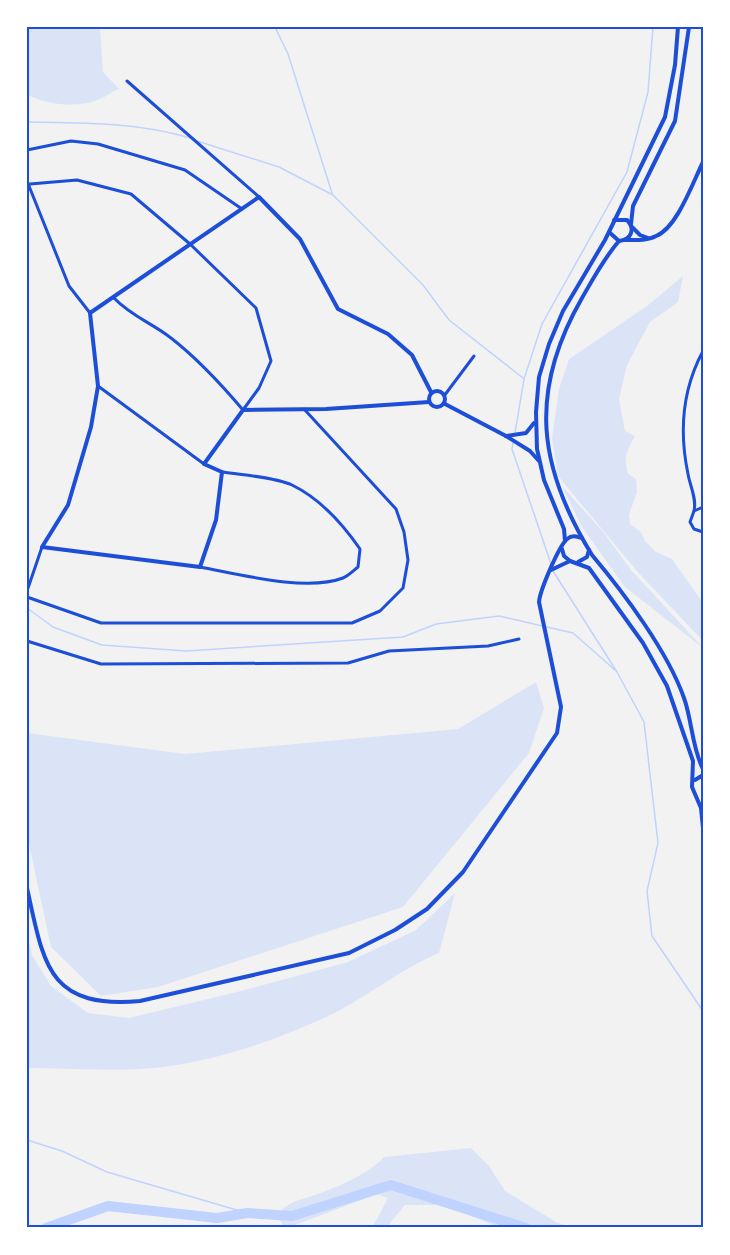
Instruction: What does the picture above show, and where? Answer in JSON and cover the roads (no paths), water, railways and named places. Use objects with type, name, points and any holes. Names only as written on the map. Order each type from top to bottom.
[{"type":"main road","points":[[27,888],[40,945],[49,969],[64,987],[87,1000],[113,1004],[140,1001],[349,953],[395,930],[427,909],[463,872],[557,733],[561,707],[539,610],[540,594],[565,541],[564,529],[550,498],[539,462],[536,416],[539,377],[549,344],[563,311],[615,220],[665,117],[675,65],[678,27]]},
{"type":"main road","points":[[689,27],[675,121],[633,206],[630,237],[622,241],[606,258],[572,315],[559,347],[549,387],[546,433],[550,465],[567,512],[589,550],[652,637],[671,669],[684,698],[703,769]]},
{"type":"main road","points":[[609,231],[612,237],[622,241],[651,238],[663,233],[672,223],[703,162]]},
{"type":"main road","points":[[431,392],[412,355],[388,334],[338,309],[300,239],[258,197],[90,313],[98,386],[91,427],[68,505],[42,547],[200,567],[216,520],[222,472],[204,464],[243,410],[429,402],[437,406],[445,404],[506,436],[530,451],[539,462]]},
{"type":"main road","points":[[615,220],[622,218],[640,235],[651,238]]},
{"type":"main road","points":[[431,392],[440,392],[444,396],[445,404]]},
{"type":"main road","points":[[429,402],[428,396],[431,392]]},
{"type":"main road","points":[[506,436],[526,433],[533,426],[536,416]]},
{"type":"main road","points":[[565,541],[574,536],[582,538]]},
{"type":"main road","points":[[562,549],[564,556],[570,561],[589,568],[662,674],[689,744],[694,780],[692,787],[703,828]]},
{"type":"main road","points":[[577,563],[584,560],[589,550]]},
{"type":"main road","points":[[548,573],[570,561]]},
{"type":"main road","points":[[694,780],[703,775]]},
{"type":"main road","points":[[696,796],[703,800]]},
{"type":"street","points":[[127,81],[258,197]]},
{"type":"street","points":[[27,150],[71,141],[98,144],[185,170],[242,209]]},
{"type":"street","points":[[90,313],[69,286],[29,182],[77,180],[131,194],[190,244],[256,308],[271,362],[260,388],[243,410],[216,378],[170,337],[126,310],[114,298]]},
{"type":"street","points":[[703,351],[690,382],[683,410],[683,439],[694,498],[694,510],[690,518],[691,526],[703,533]]},
{"type":"street","points":[[444,396],[474,356]]},
{"type":"street","points":[[98,386],[204,464]]},
{"type":"street","points":[[27,597],[100,623],[352,623],[380,611],[404,588],[408,560],[396,509],[304,409]]},
{"type":"street","points":[[200,567],[274,581],[310,583],[343,578],[358,567],[360,549],[342,524],[321,503],[290,484],[222,472]]},
{"type":"street","points":[[694,498],[702,507],[694,510]]},
{"type":"street","points":[[27,591],[42,547]]},
{"type":"street","points":[[27,641],[101,664],[348,663],[389,651],[488,646],[519,639]]},
{"type":"waterway","points":[[275,27],[288,54],[332,193]]},
{"type":"waterway","points":[[515,433],[524,379],[542,324],[627,172],[648,92],[653,27]]},
{"type":"waterway","points":[[27,122],[129,126],[190,138]]},
{"type":"waterway","points":[[197,141],[279,167],[333,195],[423,285],[449,320],[523,378]]},
{"type":"waterway","points":[[513,443],[512,449],[551,564]]},
{"type":"waterway","points":[[553,571],[617,672],[644,722],[658,843],[647,891],[652,936],[703,1011]]},
{"type":"waterway","points":[[27,608],[53,627],[102,645],[186,651],[403,637],[436,624],[499,616],[573,633],[615,670]]},
{"type":"waterway","points":[[27,1140],[62,1151],[107,1172],[247,1213]]},
{"type":"waterway","points":[[46,1228],[108,1206],[217,1218],[247,1213],[292,1216],[391,1185],[526,1228]]}]
